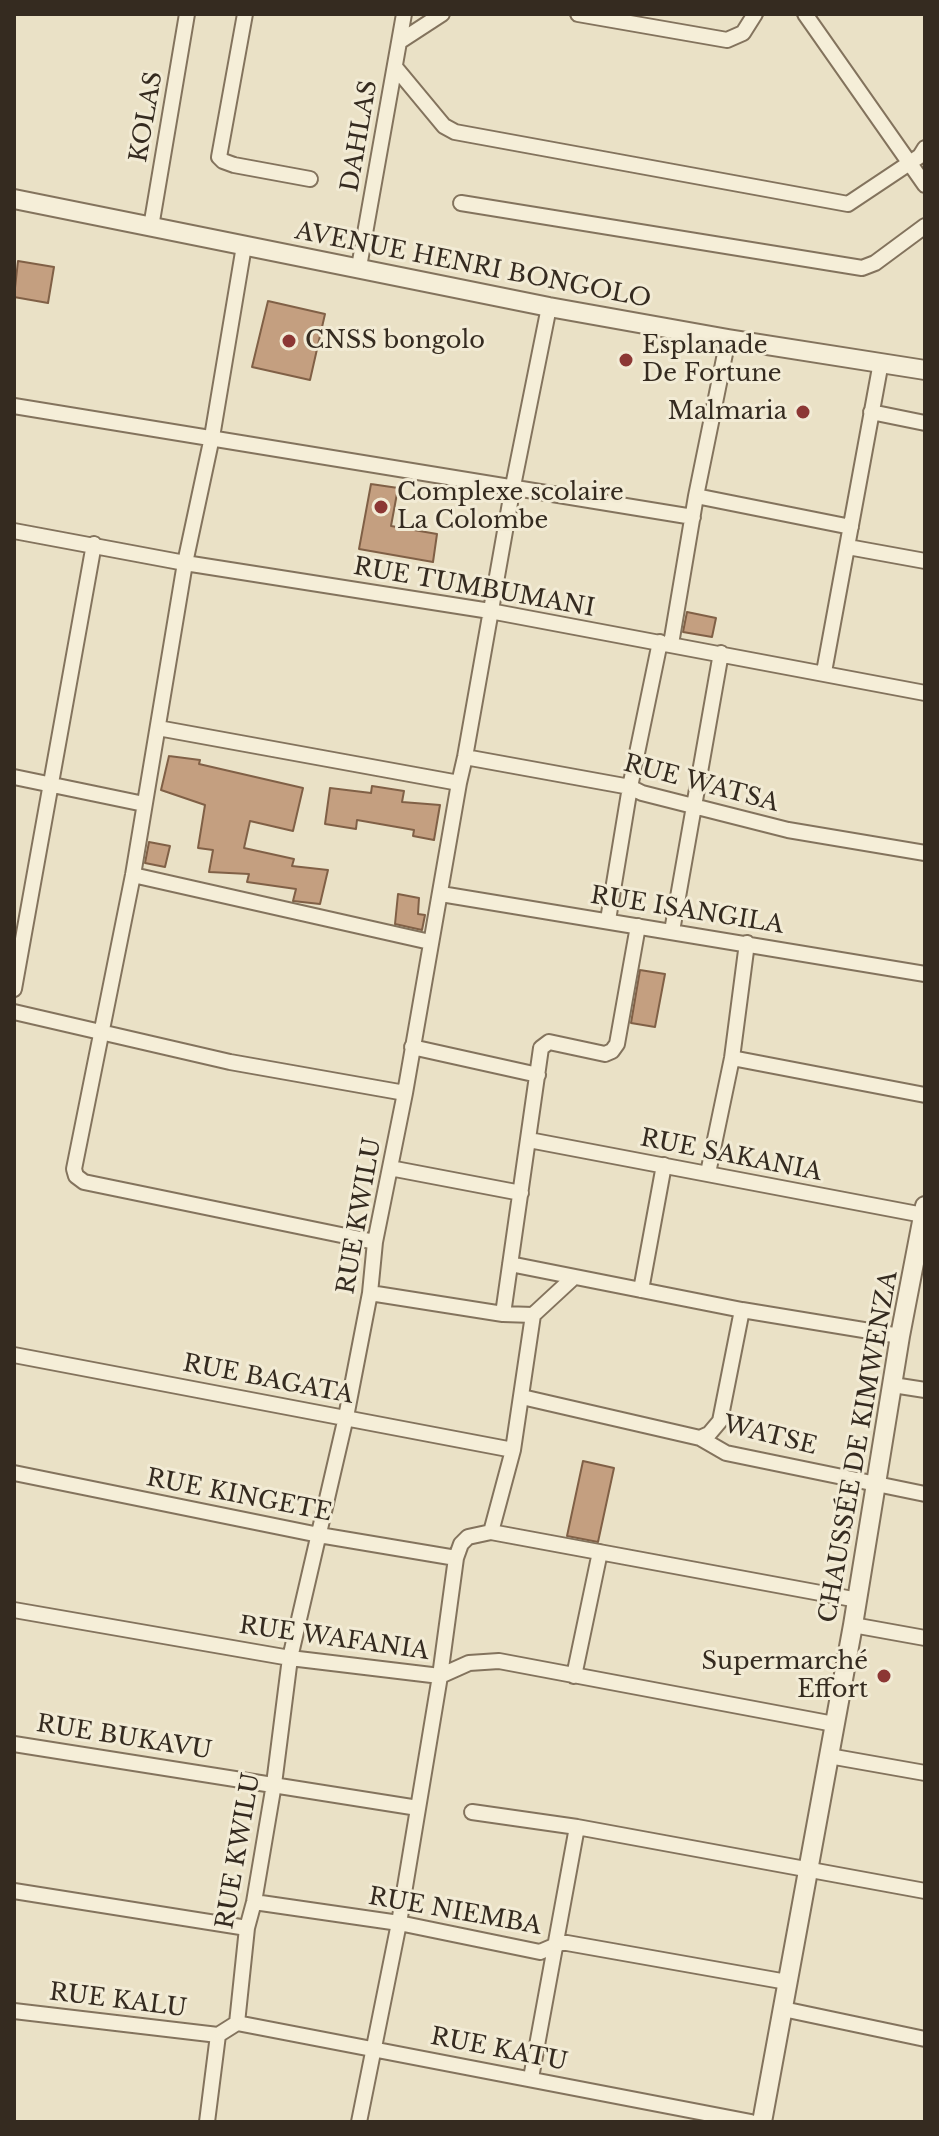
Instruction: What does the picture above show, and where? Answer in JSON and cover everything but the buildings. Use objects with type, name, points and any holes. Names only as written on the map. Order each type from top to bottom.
[{"type":"street","name":"KOLAS","points":[[151,227],[187,14]]},
{"type":"street","points":[[245,14],[219,157],[234,165],[310,179]]},
{"type":"street","name":"DAHLAS","points":[[359,267],[404,14]]},
{"type":"street","points":[[399,42],[442,14]]},
{"type":"street","points":[[578,14],[727,40],[743,33],[755,14]]},
{"type":"street","points":[[805,14],[925,185]]},
{"type":"street","points":[[395,67],[444,126],[455,132],[848,204],[920,156],[925,148]]},
{"type":"street","name":"AVENUE HENRI BONGOLO","points":[[14,199],[549,307],[925,370]]},
{"type":"street","points":[[461,203],[862,268],[875,263],[925,226]]},
{"type":"street","points":[[244,246],[212,437],[185,563],[133,875],[74,1169],[76,1176],[84,1182],[375,1242]]},
{"type":"street","name":"RUE KWILU","points":[[237,2023],[247,1928],[274,1784],[290,1658],[346,1417],[370,1293],[375,1242],[405,1093],[513,486],[549,307]]},
{"type":"street","points":[[608,920],[630,787],[666,643],[728,339]]},
{"type":"street","points":[[824,672],[881,362]]},
{"type":"street","points":[[14,406],[693,517]]},
{"type":"street","points":[[871,412],[925,423]]},
{"type":"street","points":[[696,496],[851,527]]},
{"type":"street","name":"RUE TUMBUMANI","points":[[14,531],[185,563],[490,611],[925,693]]},
{"type":"street","points":[[14,989],[94,544]]},
{"type":"street","points":[[848,547],[925,561]]},
{"type":"street","points":[[672,931],[721,653]]},
{"type":"street","points":[[158,728],[459,783]]},
{"type":"street","name":"RUE WATSA","points":[[465,757],[630,787],[642,793],[788,830],[925,853]]},
{"type":"street","points":[[14,777],[144,804]]},
{"type":"street","points":[[133,875],[430,942]]},
{"type":"street","name":"RUE ISANGILA","points":[[441,894],[925,974]]},
{"type":"street","points":[[503,1314],[541,1048],[549,1042],[605,1054],[612,1051],[617,1044],[638,926]]},
{"type":"street","points":[[708,1173],[732,1058],[747,943]]},
{"type":"street","points":[[14,1012],[230,1062],[405,1093]]},
{"type":"street","points":[[412,1047],[538,1075]]},
{"type":"street","points":[[732,1058],[925,1095]]},
{"type":"street","name":"RUE SAKANIA","points":[[529,1140],[924,1211]]},
{"type":"street","points":[[641,1290],[664,1165]]},
{"type":"street","points":[[390,1168],[521,1193]]},
{"type":"street","name":"CHAUSSÉE DE KIMWENZA","points":[[762,2122],[858,1600],[900,1336],[923,1236],[924,1211]]},
{"type":"street","points":[[510,1264],[742,1310],[900,1336]]},
{"type":"street","points":[[491,1532],[513,1450],[533,1315],[573,1278]]},
{"type":"street","points":[[370,1293],[503,1314],[533,1315]]},
{"type":"street","points":[[700,1438],[709,1434],[720,1421],[742,1310]]},
{"type":"street","name":"RUE BAGATA","points":[[14,1355],[513,1450]]},
{"type":"street","points":[[893,1385],[925,1390]]},
{"type":"street","name":"WATSE","points":[[522,1397],[700,1438],[726,1453],[925,1494]]},
{"type":"street","name":"RUE KINGETE","points":[[14,1473],[319,1535],[456,1558]]},
{"type":"street","points":[[359,2122],[399,1923],[456,1558],[461,1544],[468,1537],[491,1532],[858,1600]]},
{"type":"street","points":[[574,1676],[600,1552]]},
{"type":"street","name":"RUE WAFANIA","points":[[14,1610],[290,1658],[440,1676],[469,1663],[499,1661],[834,1724]]},
{"type":"street","points":[[853,1625],[925,1638]]},
{"type":"street","name":"RUE BUKAVU","points":[[14,1744],[418,1808]]},
{"type":"street","points":[[829,1756],[925,1773]]},
{"type":"street","points":[[472,1812],[577,1827],[925,1891]]},
{"type":"street","points":[[531,2078],[577,1827]]},
{"type":"street","points":[[14,1891],[247,1928]]},
{"type":"street","name":"RUE NIEMBA","points":[[254,1902],[399,1923],[540,1952],[567,1943],[787,1982]]},
{"type":"street","points":[[783,2009],[925,2039]]},
{"type":"street","name":"RUE KALU","points":[[14,2011],[218,2035]]},
{"type":"street","points":[[207,2122],[218,2035],[237,2023]]},
{"type":"street","name":"RUE KATU","points":[[237,2023],[751,2122]]},
{"type":"place","name":"CNSS bongolo","points":[[289,341]]},
{"type":"place","name":"Esplanade De Fortune","points":[[626,360]]},
{"type":"place","name":"Malmaria","points":[[803,412]]},
{"type":"place","name":"Complexe scolaire La Colombe","points":[[381,507]]},
{"type":"place","name":"Supermarché Effort","points":[[884,1676]]}]
